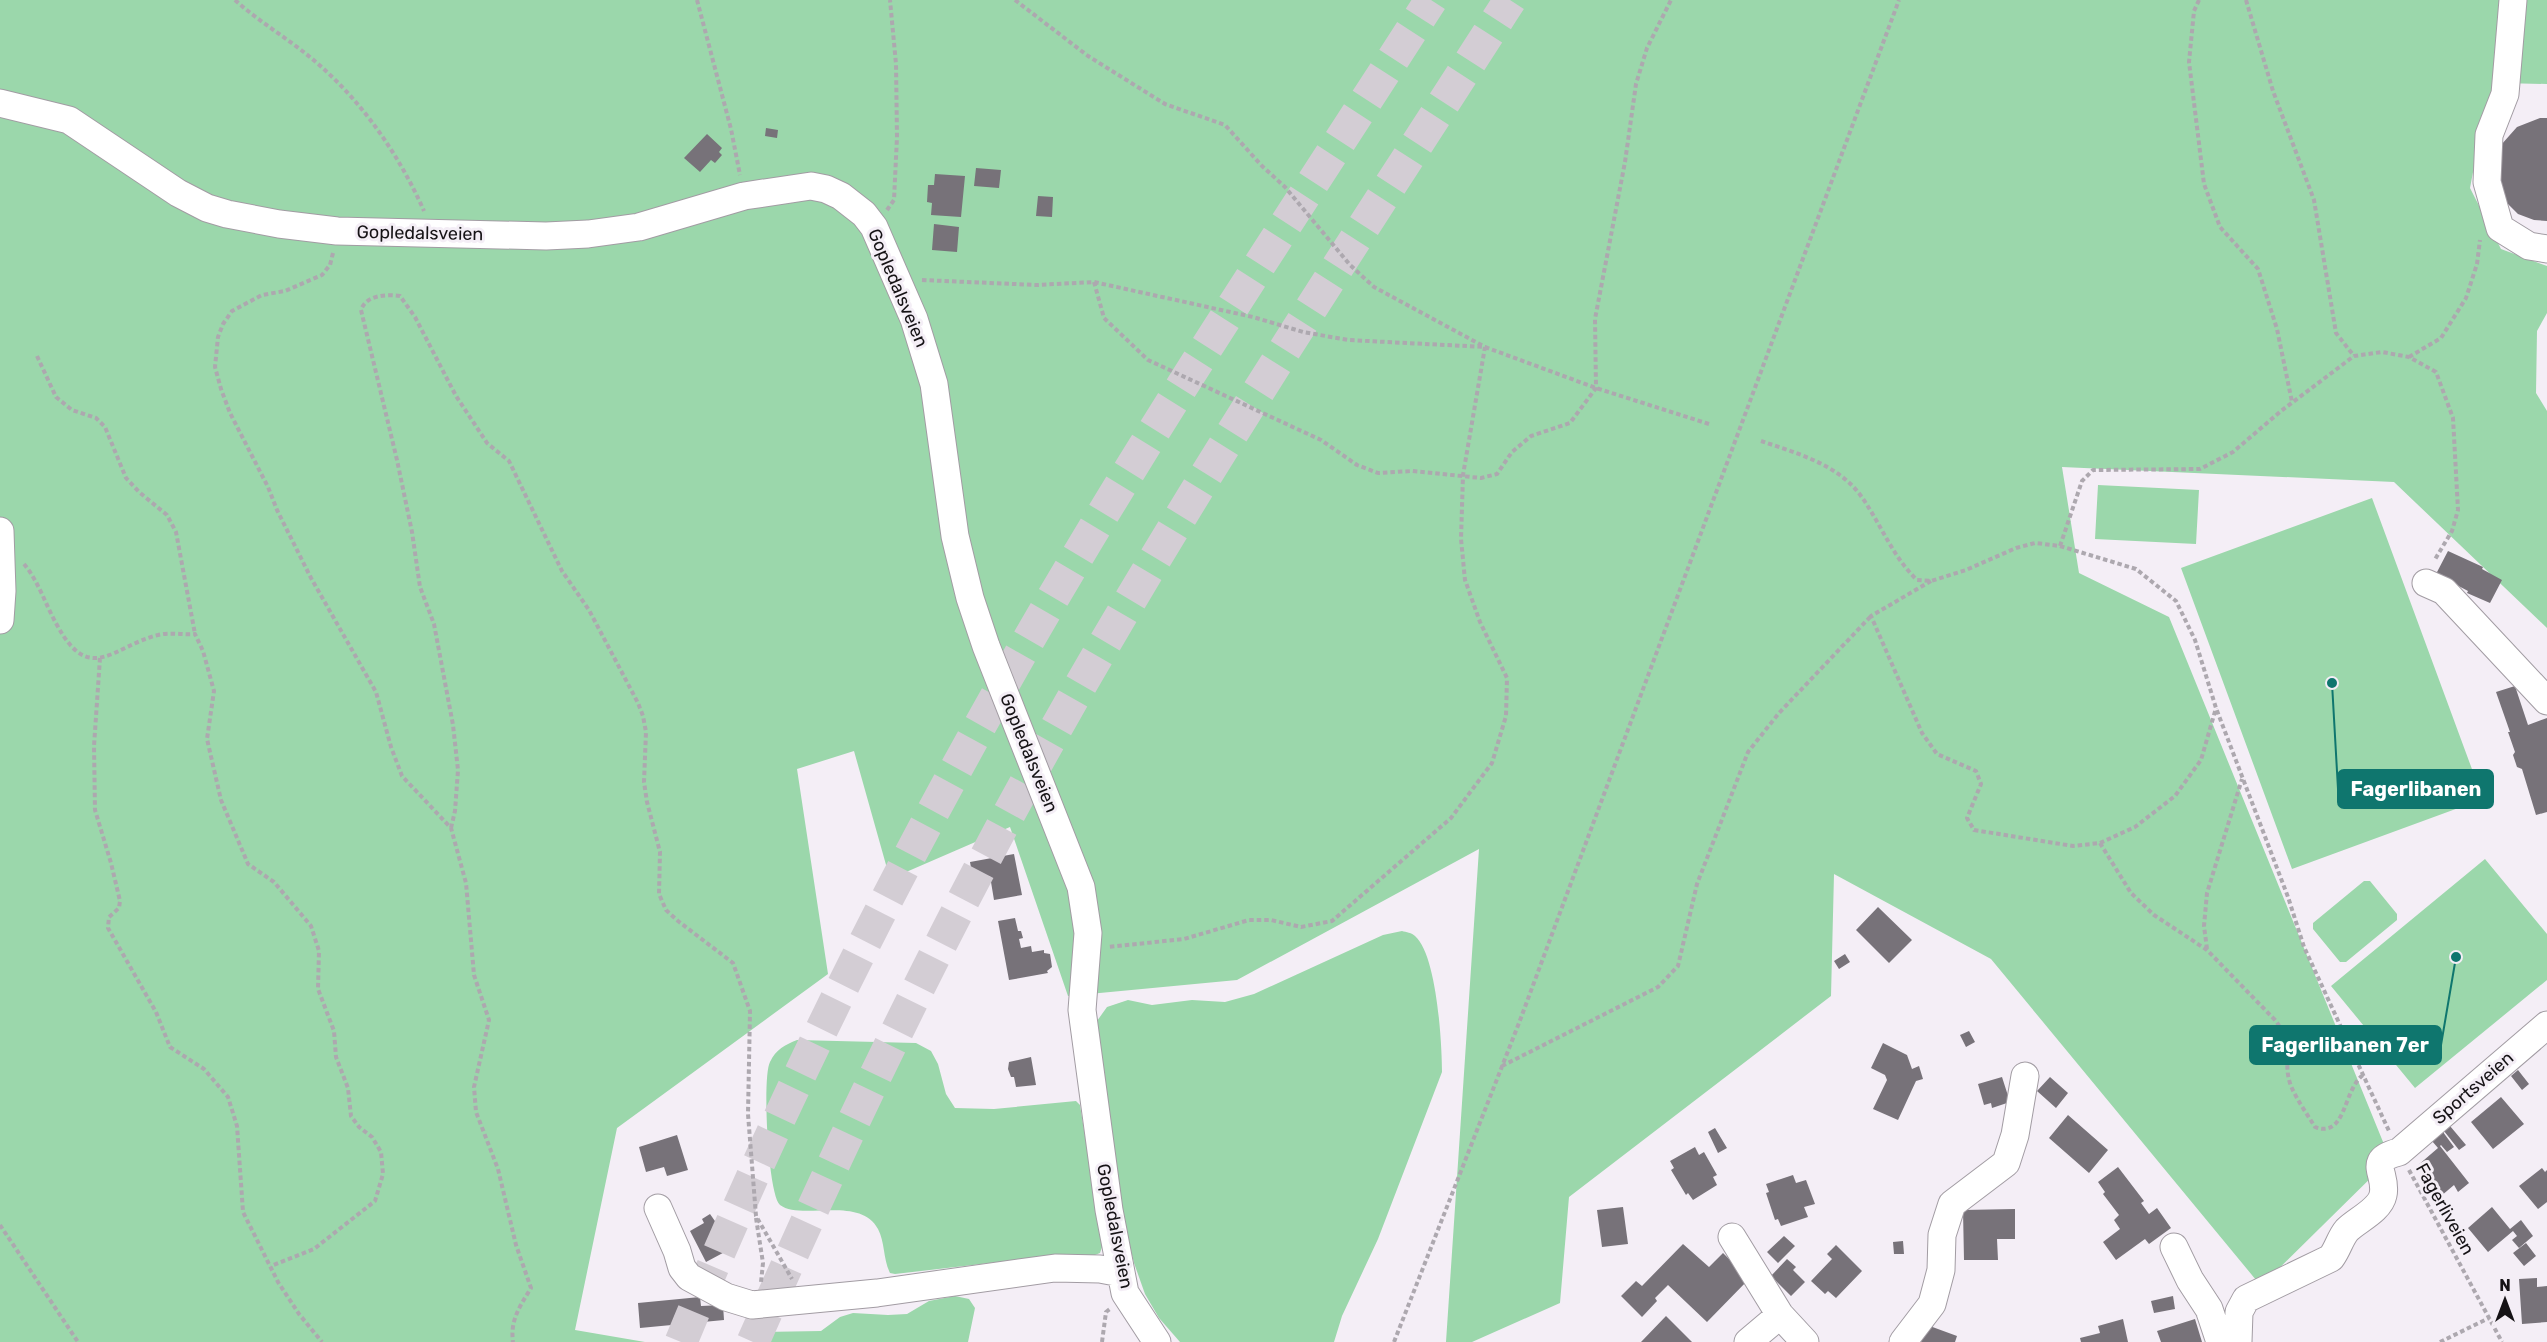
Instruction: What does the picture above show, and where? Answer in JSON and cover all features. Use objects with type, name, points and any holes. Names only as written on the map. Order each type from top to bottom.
[{"type":"street","points":[[2513,0],[2505,94],[2489,135],[2487,182],[2500,228],[2529,246],[2547,249]]},
{"type":"street","name":"Gopledalsveien","points":[[0,103],[69,120],[159,181],[207,208],[279,224],[337,231],[546,236],[588,234],[639,226],[744,196],[811,186],[826,189],[841,196],[857,208],[874,227],[914,319],[931,373],[955,536],[969,598],[1081,887],[1087,920],[1082,1010],[1109,1210],[1125,1293],[1157,1342]]},
{"type":"street","points":[[0,536],[0,620]]},
{"type":"street","points":[[2426,583],[2444,591],[2547,701]]},
{"type":"street","name":"Sportsveien","points":[[2238,1342],[2239,1312],[2246,1299],[2331,1257],[2346,1232],[2380,1202],[2384,1194],[2379,1167],[2381,1159],[2399,1152],[2547,1025]]},
{"type":"street","points":[[1903,1342],[1932,1304],[1941,1270],[1942,1234],[1952,1204],[2006,1164],[2015,1135],[2025,1076]]},
{"type":"street","points":[[658,1208],[682,1268],[689,1278],[726,1297],[752,1305],[802,1302],[1054,1268],[1100,1269],[1121,1273]]},
{"type":"street","points":[[1732,1237],[1780,1315],[1805,1342]]},
{"type":"street","points":[[2174,1247],[2190,1280],[2209,1309],[2220,1342]]},
{"type":"street","points":[[690,1250],[698,1283]]},
{"type":"street","points":[[1748,1342],[1770,1321],[1780,1315]]},
{"type":"path","points":[[235,0],[261,23],[302,51],[350,95],[408,174],[431,233]]},
{"type":"path","points":[[697,0],[731,129],[744,196]]},
{"type":"path","points":[[874,227],[894,200],[897,136],[896,64],[890,0]]},
{"type":"path","points":[[1015,0],[1088,56],[1165,104],[1225,125],[1262,166],[1285,187],[1350,265],[1374,287],[1485,347],[1709,424]]},
{"type":"path","points":[[1094,282],[1104,318],[1148,360],[1321,440],[1357,465],[1378,473],[1412,471],[1481,478],[1497,474],[1512,452],[1531,436],[1570,423],[1596,387],[1595,319],[1625,162],[1636,84],[1647,48],[1671,0]]},
{"type":"path","points":[[1395,1342],[1502,1066],[1899,0]]},
{"type":"path","points":[[2199,0],[2194,11],[2189,62],[2204,184],[2220,226],[2258,269],[2277,329],[2292,402]]},
{"type":"path","points":[[2246,0],[2273,91],[2314,200],[2336,333],[2354,356]]},
{"type":"path","points":[[2409,357],[2441,338],[2466,298],[2477,264],[2481,229]]},
{"type":"path","points":[[337,231],[330,265],[322,275],[285,291],[262,295],[232,311],[218,337],[215,367],[220,389],[277,510],[311,578],[376,692],[391,747],[402,776],[451,828]]},
{"type":"path","points":[[915,276],[922,280],[1037,285],[1094,282],[1253,318],[1303,332],[1348,340],[1485,347]]},
{"type":"path","points":[[513,1342],[512,1324],[515,1313],[531,1288],[508,1218],[498,1168],[476,1112],[474,1087],[489,1020],[474,975],[466,883],[451,828],[458,780],[453,725],[434,624],[420,587],[399,471],[361,310],[363,304],[370,298],[400,296],[415,318],[451,388],[481,435],[509,461],[562,571],[589,610],[638,703],[646,732],[644,782],[646,802],[660,852],[659,894],[666,910],[733,963],[750,1011],[748,1114],[762,1275],[759,1290],[752,1305]]},
{"type":"path","points":[[1087,949],[1184,939],[1249,920],[1271,920],[1301,927],[1332,921],[1451,818],[1491,763],[1506,716],[1506,678],[1479,622],[1465,580],[1461,539],[1463,476],[1485,347]]},
{"type":"path","points":[[2060,546],[2082,481],[2094,470],[2200,469],[2233,452],[2292,402],[2354,356],[2382,352],[2409,357],[2436,372],[2453,418],[2458,510],[2452,531],[2426,573],[2426,583]]},
{"type":"path","points":[[37,356],[56,397],[72,410],[96,418],[105,427],[126,478],[167,515],[176,532],[195,634],[203,651],[214,691],[207,739],[220,800],[248,864],[274,882],[311,926],[319,951],[318,989],[334,1030],[336,1057],[348,1088],[351,1116],[359,1127],[372,1137],[381,1152],[383,1174],[375,1201],[314,1249],[271,1266]]},
{"type":"path","points":[[1761,441],[1834,469],[1860,494],[1883,536],[1906,570],[1917,580],[1931,581]]},
{"type":"path","points":[[0,536],[27,568],[59,629],[74,650],[84,657],[100,658],[157,635],[195,634]]},
{"type":"path","name":"Fagerliveien","points":[[1502,1066],[1658,987],[1678,966],[1697,884],[1748,752],[1779,713],[1871,615],[1931,581],[1966,570],[2016,548],[2035,543],[2060,546],[2136,569],[2176,601],[2195,640],[2216,708],[2288,897],[2304,947],[2399,1152],[2502,1342]]},
{"type":"path","points":[[1871,615],[1922,733],[1936,753],[1976,771],[1981,784],[1967,818],[1974,830],[2073,846],[2100,843],[2135,827],[2175,796],[2201,760],[2216,708]]},
{"type":"path","points":[[100,658],[94,737],[95,810],[120,901],[119,908],[109,917],[108,928],[156,1012],[170,1047],[204,1070],[228,1097],[237,1126],[243,1212],[299,1314],[322,1342]]},
{"type":"path","points":[[2207,950],[2204,926],[2207,893],[2243,778]]},
{"type":"path","points":[[2100,843],[2131,893],[2154,915],[2207,950],[2284,1032],[2288,1043],[2291,1086],[2314,1127],[2322,1130],[2332,1128],[2340,1120],[2349,1092],[2355,1081],[2363,1075]]},
{"type":"path","points":[[756,1216],[781,1256],[802,1302]]},
{"type":"path","points":[[0,1225],[78,1342]]},
{"type":"path","points":[[2440,1342],[2489,1318]]},
{"type":"green space","points":[[0,0],[2547,0],[2547,84],[2502,83],[2481,130],[2470,188],[2501,249],[2547,266],[2547,313],[2537,331],[2536,393],[2547,411],[2547,628],[2394,482],[2062,467],[2079,573],[2169,617],[2390,1159],[2261,1286],[1991,959],[1834,874],[1831,996],[1569,1197],[1560,1303],[1472,1342],[1446,1342],[1479,849],[1237,980],[1068,996],[1010,827],[890,879],[854,751],[797,769],[828,974],[617,1128],[575,1330],[645,1342],[0,1342]]},
{"type":"green space","points":[[2098,485],[2199,490],[2196,544],[2095,539]]},
{"type":"green space","points":[[2372,498],[2483,799],[2292,869],[2181,568]]},
{"type":"green space","points":[[2485,859],[2547,934],[2547,980],[2415,1088],[2331,986]]},
{"type":"green space","points":[[2364,881],[2370,881],[2397,914],[2397,920],[2346,962],[2340,962],[2313,929],[2313,923]]},
{"type":"green space","points":[[1402,931],[1415,936],[1428,961],[1437,1001],[1442,1072],[1378,1239],[1342,1316],[1334,1342],[1180,1342],[1159,1318],[1145,1294],[1134,1263],[1124,1223],[1097,1021],[1107,1007],[1128,1000],[1152,1005],[1192,1000],[1225,1002],[1254,994],[1383,935]]},
{"type":"green space","points":[[797,1040],[916,1043],[931,1051],[938,1064],[946,1094],[955,1108],[994,1109],[1076,1101],[1080,1105],[1100,1230],[1102,1247],[1100,1253],[1060,1255],[895,1274],[890,1273],[880,1234],[869,1219],[858,1213],[802,1211],[780,1205],[772,1181],[769,1159],[766,1089],[770,1062],[775,1054]]},
{"type":"green space","points":[[955,1296],[969,1299],[975,1308],[968,1342],[753,1342],[762,1332],[821,1331],[840,1317],[853,1313],[907,1314],[929,1301]]},
{"type":"building","points":[[2540,118],[2547,118],[2547,221],[2534,220],[2518,214],[2500,193],[2501,145],[2517,127]]},
{"type":"building","points":[[766,128],[778,130],[777,138],[765,136]]},
{"type":"building","points":[[707,134],[722,148],[719,152],[722,155],[715,163],[711,160],[700,172],[684,158]]},
{"type":"building","points":[[976,168],[1001,170],[999,188],[974,186]]},
{"type":"building","points":[[935,174],[965,176],[961,217],[931,215],[932,203],[927,202],[928,185],[934,185]]},
{"type":"building","points":[[1038,196],[1053,197],[1052,217],[1036,216]]},
{"type":"building","points":[[934,224],[959,227],[957,252],[932,250]]},
{"type":"building","points":[[2448,551],[2483,567],[2482,569],[2502,580],[2490,603],[2467,593],[2468,591],[2436,574]]},
{"type":"building","points":[[2515,686],[2528,725],[2547,718],[2547,812],[2536,815],[2522,769],[2517,767],[2513,755],[2515,752],[2508,732],[2510,732],[2496,692]]},
{"type":"building","points":[[1014,854],[1022,895],[994,900],[990,876],[973,879],[970,862]]},
{"type":"building","points":[[1878,907],[1912,940],[1889,963],[1856,930]]},
{"type":"building","points":[[1015,918],[1018,931],[1021,931],[1023,938],[1019,939],[1021,948],[1031,946],[1032,952],[1044,950],[1044,953],[1050,954],[1052,967],[1047,971],[1048,973],[1009,980],[998,921]]},
{"type":"building","points":[[1845,954],[1850,962],[1839,969],[1834,961]]},
{"type":"building","points":[[1969,1031],[1975,1042],[1966,1047],[1960,1035]]},
{"type":"building","points":[[1883,1043],[1907,1055],[1912,1069],[1919,1066],[1923,1079],[1916,1081],[1898,1120],[1873,1109],[1887,1080],[1885,1075],[1871,1068]]},
{"type":"building","points":[[1031,1057],[1036,1085],[1016,1087],[1014,1077],[1011,1077],[1008,1069],[1009,1062]]},
{"type":"building","points":[[2518,1070],[2529,1084],[2522,1090],[2511,1076]]},
{"type":"building","points":[[2002,1077],[2010,1102],[1992,1108],[1991,1103],[1984,1105],[1978,1084]]},
{"type":"building","points":[[2050,1077],[2068,1093],[2056,1108],[2037,1091]]},
{"type":"building","points":[[2501,1097],[2524,1124],[2493,1149],[2471,1122]]},
{"type":"building","points":[[2068,1115],[2108,1150],[2089,1173],[2049,1138]]},
{"type":"building","points":[[2450,1126],[2466,1145],[2459,1150],[2444,1131]]},
{"type":"building","points":[[1715,1128],[1727,1148],[1718,1153],[1708,1132]]},
{"type":"building","points":[[2443,1132],[2454,1147],[2447,1152],[2440,1146],[2469,1183],[2458,1192],[2454,1185],[2441,1196],[2417,1166],[2438,1148],[2432,1141]]},
{"type":"building","points":[[677,1135],[688,1170],[667,1176],[664,1167],[646,1172],[639,1147]]},
{"type":"building","points":[[1695,1147],[1699,1155],[1704,1152],[1717,1175],[1713,1177],[1717,1185],[1693,1200],[1688,1193],[1686,1195],[1671,1170],[1674,1168],[1670,1161]]},
{"type":"building","points":[[2118,1167],[2144,1201],[2141,1203],[2149,1214],[2157,1208],[2171,1228],[2149,1244],[2145,1239],[2116,1260],[2103,1242],[2120,1229],[2114,1220],[2119,1215],[2103,1194],[2105,1192],[2098,1182]]},
{"type":"building","points":[[2542,1168],[2545,1172],[2547,1170],[2547,1202],[2538,1209],[2519,1186]]},
{"type":"building","points":[[1793,1175],[1796,1183],[1806,1180],[1815,1204],[1804,1207],[1808,1217],[1781,1226],[1778,1219],[1775,1220],[1766,1193],[1769,1192],[1766,1184]]},
{"type":"building","points":[[1623,1207],[1628,1244],[1602,1247],[1597,1210]]},
{"type":"building","points":[[2492,1207],[2510,1229],[2521,1220],[2533,1236],[2519,1248],[2512,1240],[2517,1236],[2513,1231],[2488,1252],[2468,1228]]},
{"type":"building","points":[[2015,1209],[2015,1239],[1997,1239],[1998,1260],[1964,1260],[1963,1210]]},
{"type":"building","points":[[710,1214],[717,1224],[721,1222],[734,1247],[706,1262],[690,1231],[704,1223],[702,1219]]},
{"type":"building","points":[[1784,1236],[1795,1246],[1778,1263],[1767,1252]]},
{"type":"building","points":[[1903,1241],[1904,1254],[1894,1254],[1893,1242]]},
{"type":"building","points":[[2526,1243],[2536,1256],[2524,1266],[2513,1253]]},
{"type":"building","points":[[1683,1244],[1709,1267],[1723,1253],[1749,1279],[1707,1322],[1668,1285],[1655,1298],[1657,1301],[1642,1317],[1621,1296],[1636,1281],[1642,1286]]},
{"type":"building","points":[[1836,1245],[1862,1271],[1836,1298],[1828,1291],[1825,1294],[1811,1281],[1832,1259],[1827,1254]]},
{"type":"building","points":[[1787,1259],[1796,1267],[1793,1270],[1805,1282],[1791,1296],[1771,1276]]},
{"type":"building","points":[[2537,1278],[2537,1287],[2547,1286],[2547,1322],[2522,1324],[2519,1279]]},
{"type":"building","points":[[2173,1296],[2175,1309],[2154,1313],[2151,1301]]},
{"type":"building","points":[[700,1297],[701,1306],[723,1305],[724,1320],[640,1328],[638,1303]]},
{"type":"building","points":[[1666,1316],[1692,1342],[1641,1342]]},
{"type":"building","points":[[2123,1319],[2128,1342],[2081,1342],[2080,1338],[2100,1333],[2098,1326]]},
{"type":"building","points":[[2195,1319],[2202,1342],[2161,1342],[2157,1331]]},
{"type":"building","points":[[1927,1325],[1957,1336],[1955,1342],[1921,1342]]},
{"type":"tunnel","points":[[681,1342],[773,1131],[823,1027],[927,822],[983,721],[1138,456],[1431,0]]},
{"type":"tunnel","points":[[753,1342],[834,1164],[919,987],[1056,728],[1253,399],[1510,0]]},
{"type":"place","name":"Fagerlibanen","points":[[2332,683]]},
{"type":"place","name":"Fagerlibanen 7er","points":[[2456,957]]}]
